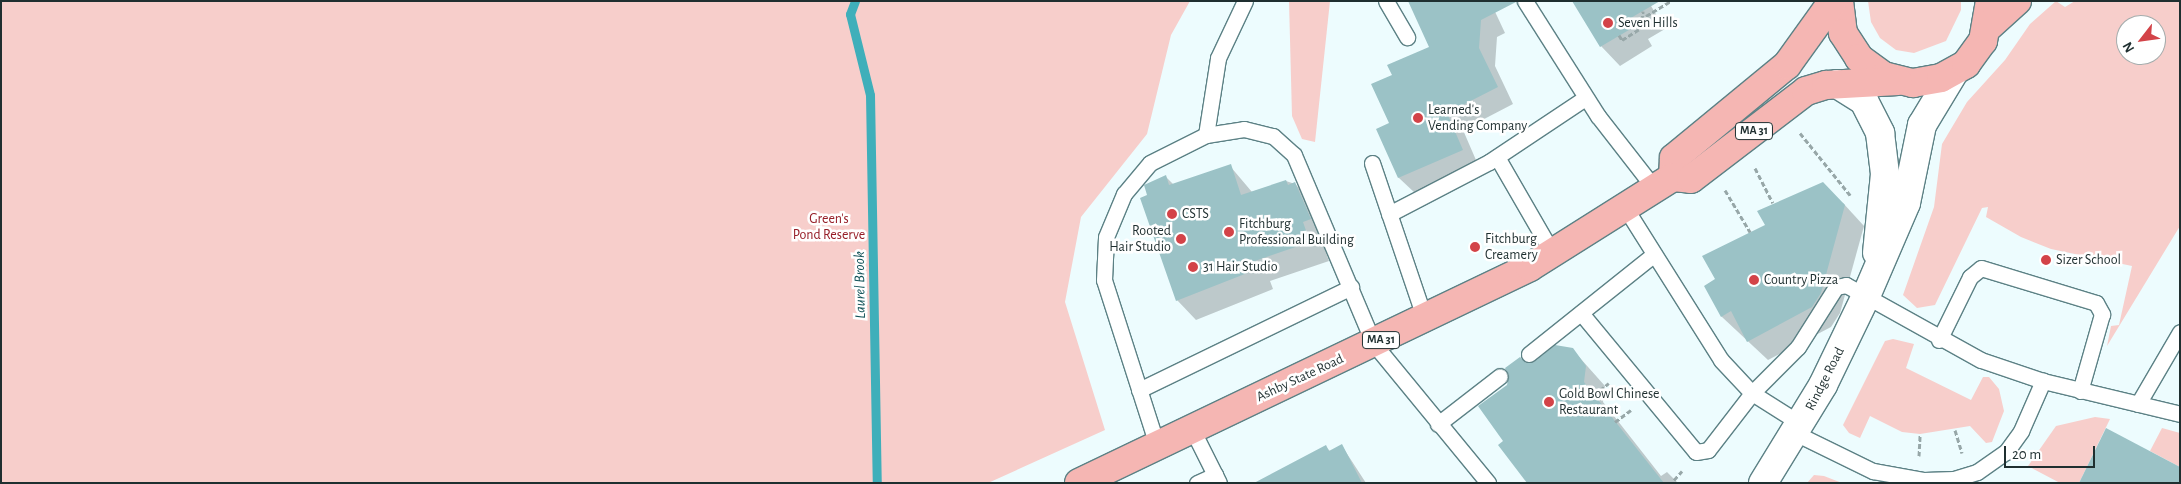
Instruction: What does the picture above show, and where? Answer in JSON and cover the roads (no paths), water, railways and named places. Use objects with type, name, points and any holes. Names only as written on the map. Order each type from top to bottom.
[{"type":"main road","points":[[1664,183],[1674,158],[1787,65],[1833,1]]},
{"type":"main road","points":[[1839,1],[1850,46],[1871,69],[1898,81]]},
{"type":"main road","name":"MA 31","points":[[1898,81],[1927,82],[1954,72],[1975,53],[1989,14],[2017,1]]},
{"type":"main road","name":"Ashby State Road","points":[[1078,483],[1425,320],[1553,254],[1664,183],[1691,179],[1806,92],[1837,84],[1865,93],[1898,81]]},
{"type":"street","name":"Rindge Road","points":[[1850,46],[1880,133],[1885,174],[1876,269]]},
{"type":"street","name":"Rindge Road","points":[[1763,483],[1798,429],[1866,296],[1906,203],[1922,125],[1954,72]]},
{"type":"lane","points":[[1206,135],[1218,58],[1245,1]]},
{"type":"lane","points":[[1386,1],[1407,37]]},
{"type":"lane","points":[[1525,1],[1585,98],[1664,183]]},
{"type":"lane","points":[[1389,214],[1497,157],[1585,98]]},
{"type":"lane","points":[[1157,445],[1104,280],[1106,237],[1136,176],[1150,163],[1206,135],[1244,129],[1273,136],[1294,155],[1374,344],[1488,483]]},
{"type":"lane","points":[[1497,157],[1553,254]]},
{"type":"lane","points":[[1372,163],[1425,320]]},
{"type":"lane","points":[[1626,208],[1653,255],[1721,360],[1752,393],[1798,429],[1873,471],[1924,480],[1954,479],[1977,472],[2006,452],[2022,431],[2044,381]]},
{"type":"lane","points":[[1529,354],[1653,255]]},
{"type":"lane","points":[[1939,340],[1970,277],[1981,268],[2096,303],[2102,314],[2080,391]]},
{"type":"lane","points":[[1581,313],[1696,452],[1708,450],[1752,393],[1798,347],[1836,287],[1846,285],[1939,340],[2044,381],[2180,414]]},
{"type":"lane","points":[[1139,390],[1351,287]]},
{"type":"lane","points":[[2138,404],[2180,332]]},
{"type":"lane","points":[[1438,424],[1500,376]]},
{"type":"lane","points":[[1192,429],[1217,479],[1197,483]]},
{"type":"waterway","name":"Laurel Brook","points":[[855,1],[850,14],[870,95],[877,483]]},
{"type":"place","name":"Seven Hills","points":[[1608,23]]},
{"type":"place","name":"Learned's Vending Company","points":[[1418,118]]},
{"type":"place","name":"CSTS","points":[[1172,214]]},
{"type":"place","name":"Fitchburg Professional Building","points":[[1229,232]]},
{"type":"place","name":"Rooted Hair Studio","points":[[1181,239]]},
{"type":"place","name":"Fitchburg Creamery","points":[[1475,247]]},
{"type":"place","name":"Sizer School","points":[[2046,260]]},
{"type":"place","name":"31 Hair Studio","points":[[1193,267]]},
{"type":"place","name":"Country Pizza","points":[[1754,280]]},
{"type":"place","name":"Gold Bowl Chinese Restaurant","points":[[1549,402]]},
{"type":"park label","name":"Green's Pond Reserve","points":[[829,227]]}]
